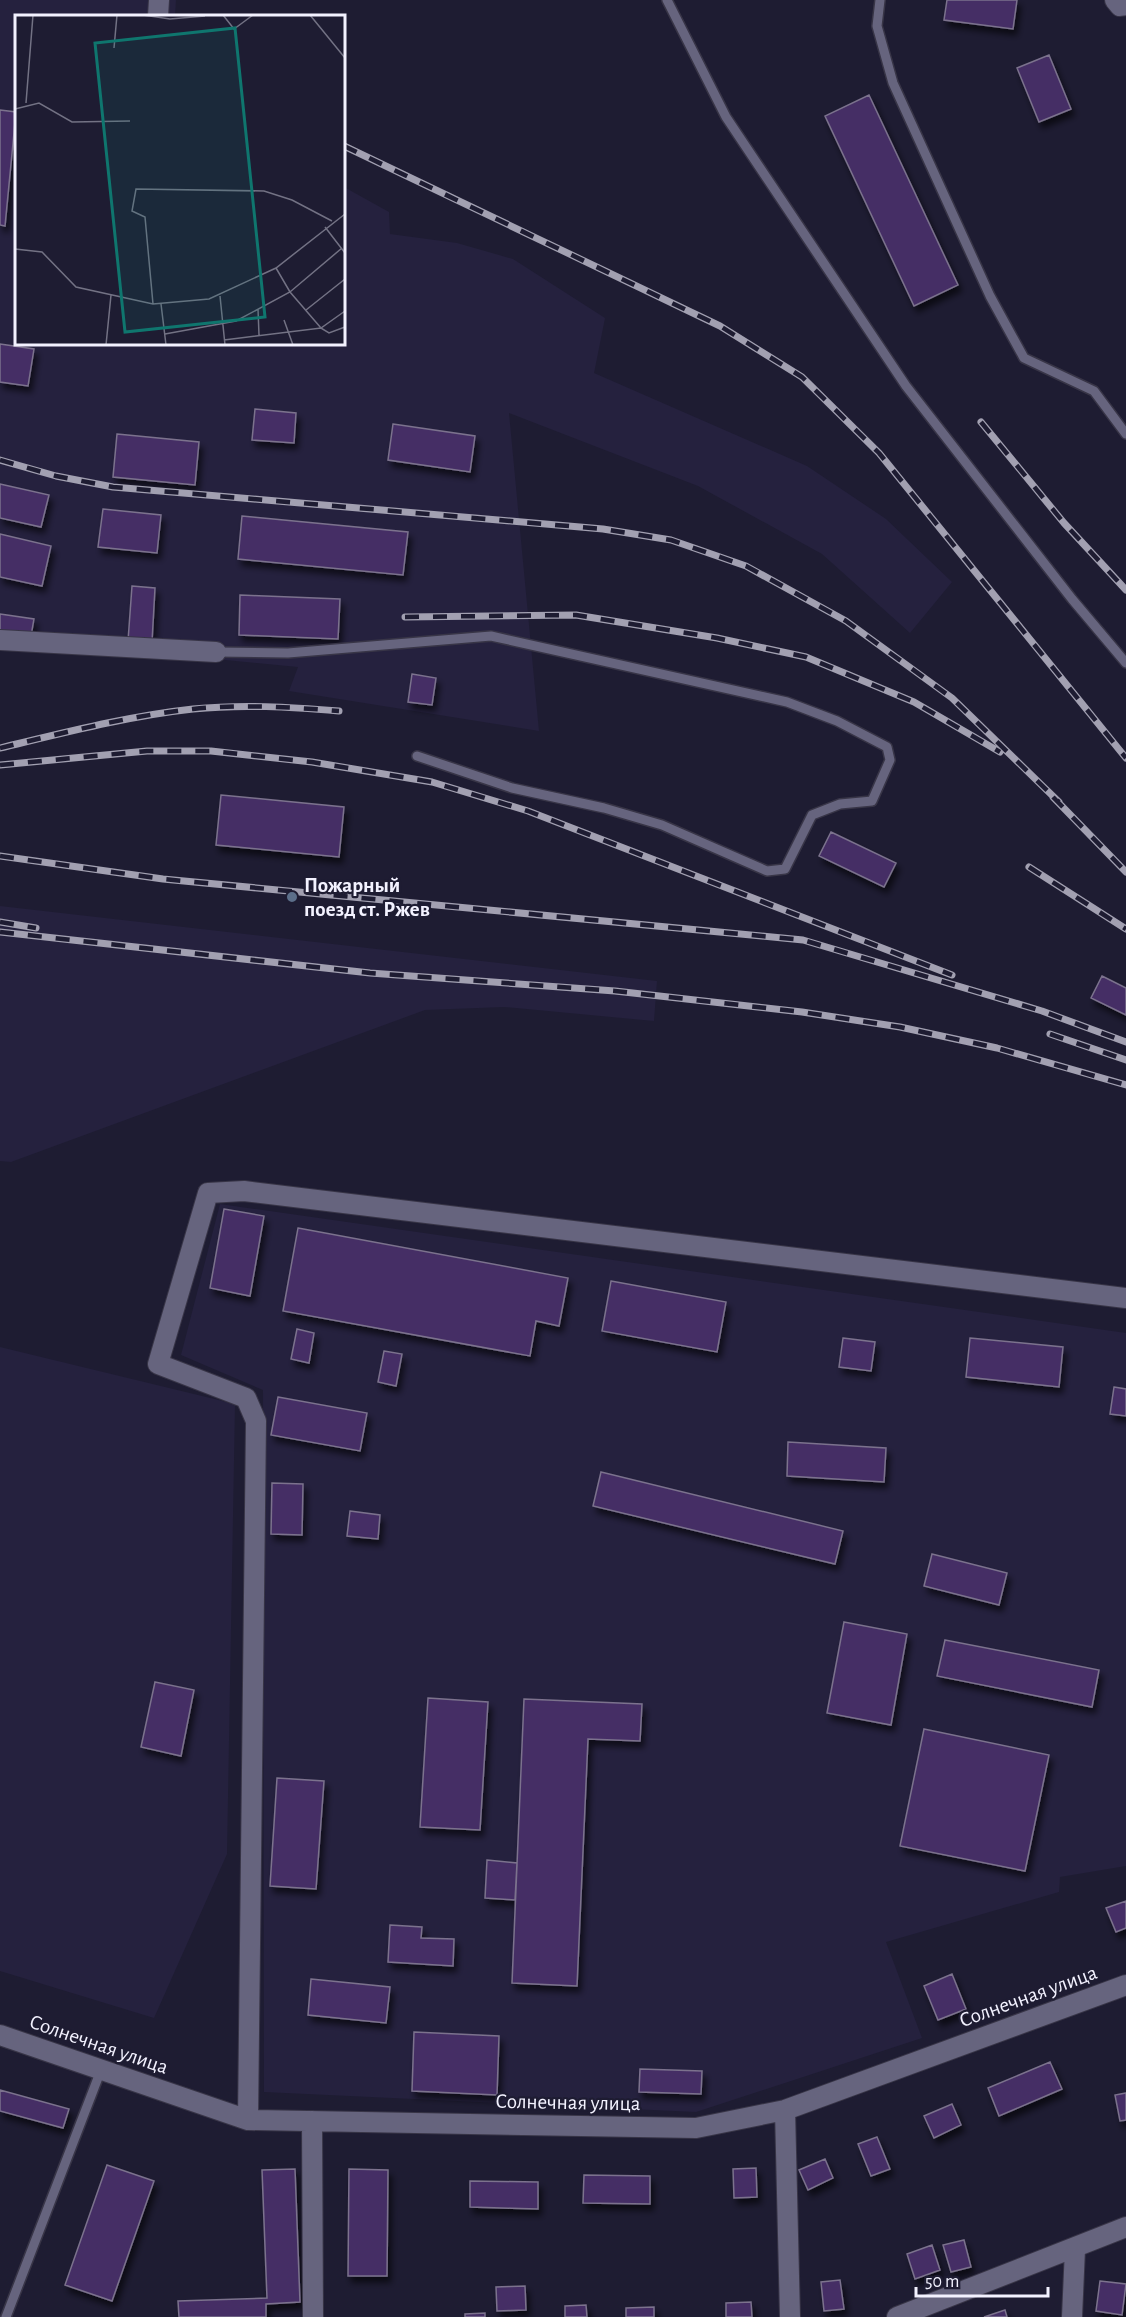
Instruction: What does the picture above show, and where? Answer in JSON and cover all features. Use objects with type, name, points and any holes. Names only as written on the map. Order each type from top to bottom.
[{"type":"street","points":[[158,15],[159,0]]},
{"type":"street","points":[[1115,0],[1120,6],[1126,5]]},
{"type":"street","points":[[0,640],[216,652]]},
{"type":"street","points":[[248,2120],[256,1421],[246,1398],[158,1364],[208,1193],[256,1192],[1126,1298]]},
{"type":"street","name":"Солнечная улица","points":[[0,2035],[248,2120],[696,2128],[785,2110],[1126,1985]]},
{"type":"street","points":[[785,2110],[790,2317]]},
{"type":"street","points":[[312,2121],[313,2317]]},
{"type":"street","points":[[897,2317],[1126,2227]]},
{"type":"street","points":[[1072,2317],[1074,2249]]},
{"type":"lane","points":[[668,0],[726,117],[906,386],[1072,599],[1126,663]]},
{"type":"lane","points":[[880,0],[877,26],[894,82],[990,296],[1024,358],[1094,392],[1126,434]]},
{"type":"lane","points":[[216,652],[288,653],[491,636],[787,702],[837,721],[887,747],[890,760],[872,801],[840,804],[812,815],[785,869],[768,871],[662,825],[603,808],[512,788],[417,756]]},
{"type":"lane","points":[[6,2317],[100,2070]]},
{"type":"shaded area","points":[[0,0],[176,0],[175,15],[15,15],[15,345],[345,345],[345,188],[389,212],[390,234],[457,243],[513,259],[605,318],[594,373],[807,466],[886,519],[952,582],[910,633],[822,554],[698,486],[509,413],[539,731],[289,691],[298,667],[0,638]]},
{"type":"shaded area","points":[[0,906],[657,981],[654,1021],[504,1007],[425,1010],[11,1162],[0,1161]]},
{"type":"shaded area","points":[[220,1204],[1126,1333],[1126,1866],[1060,1877],[1059,1892],[886,1942],[922,2038],[696,2112],[264,2092],[263,1390],[181,1355]]},
{"type":"shaded area","points":[[0,1347],[235,1404],[227,1854],[154,2018],[0,1971]]},
{"type":"building","points":[[947,0],[1017,0],[1013,29],[944,20]]},
{"type":"building","points":[[1049,55],[1071,109],[1039,122],[1017,68]]},
{"type":"building","points":[[869,95],[958,285],[914,306],[825,116]]},
{"type":"building","points":[[0,110],[15,112],[15,122],[5,226],[0,225]]},
{"type":"building","points":[[0,344],[34,349],[28,386],[0,382]]},
{"type":"building","points":[[255,409],[296,413],[294,443],[252,440]]},
{"type":"building","points":[[393,424],[475,436],[470,472],[388,460]]},
{"type":"building","points":[[117,434],[199,442],[195,485],[113,477]]},
{"type":"building","points":[[0,484],[49,495],[41,527],[0,518]]},
{"type":"building","points":[[103,509],[161,515],[157,553],[98,547]]},
{"type":"building","points":[[242,516],[408,532],[403,575],[238,559]]},
{"type":"building","points":[[0,534],[51,546],[42,586],[0,577]]},
{"type":"building","points":[[132,586],[155,588],[152,642],[128,641]]},
{"type":"building","points":[[240,595],[340,599],[338,639],[239,635]]},
{"type":"building","points":[[0,614],[34,619],[31,636],[0,632]]},
{"type":"building","points":[[412,674],[436,678],[432,705],[408,702]]},
{"type":"building","points":[[221,795],[344,807],[339,857],[216,845]]},
{"type":"building","points":[[831,832],[896,863],[884,887],[819,856]]},
{"type":"building","points":[[1102,976],[1126,988],[1126,1015],[1091,998]]},
{"type":"building","points":[[224,1209],[264,1216],[250,1296],[210,1288]]},
{"type":"building","points":[[298,1228],[568,1278],[559,1326],[536,1321],[530,1356],[283,1311]]},
{"type":"building","points":[[611,1281],[726,1302],[717,1352],[602,1331]]},
{"type":"building","points":[[297,1329],[314,1333],[309,1363],[291,1359]]},
{"type":"building","points":[[843,1338],[875,1342],[871,1371],[839,1367]]},
{"type":"building","points":[[970,1338],[1063,1347],[1059,1387],[966,1377]]},
{"type":"building","points":[[384,1351],[402,1354],[396,1386],[378,1382]]},
{"type":"building","points":[[1114,1387],[1126,1389],[1126,1416],[1110,1414]]},
{"type":"building","points":[[278,1397],[367,1413],[360,1451],[271,1435]]},
{"type":"building","points":[[788,1442],[886,1448],[884,1482],[787,1476]]},
{"type":"building","points":[[601,1472],[843,1531],[835,1564],[593,1506]]},
{"type":"building","points":[[272,1483],[303,1484],[302,1535],[271,1534]]},
{"type":"building","points":[[350,1511],[380,1515],[378,1539],[347,1536]]},
{"type":"building","points":[[932,1554],[1007,1573],[999,1605],[924,1586]]},
{"type":"building","points":[[844,1622],[907,1634],[891,1725],[827,1713]]},
{"type":"building","points":[[945,1640],[1099,1670],[1092,1707],[937,1676]]},
{"type":"building","points":[[155,1682],[194,1690],[181,1756],[141,1747]]},
{"type":"building","points":[[428,1698],[488,1702],[480,1830],[420,1827]]},
{"type":"building","points":[[524,1699],[642,1704],[640,1741],[588,1739],[577,1986],[512,1983]]},
{"type":"building","points":[[924,1729],[1049,1755],[1025,1871],[900,1846]]},
{"type":"building","points":[[277,1778],[324,1781],[316,1889],[270,1886]]},
{"type":"building","points":[[487,1860],[517,1863],[515,1900],[485,1898]]},
{"type":"building","points":[[1126,1901],[1126,1928],[1116,1932],[1106,1908]]},
{"type":"building","points":[[390,1925],[422,1927],[421,1938],[454,1939],[453,1966],[388,1962]]},
{"type":"building","points":[[952,1974],[966,2009],[938,2020],[924,1986]]},
{"type":"building","points":[[311,1979],[390,1987],[386,2023],[308,2015]]},
{"type":"building","points":[[414,2032],[499,2036],[497,2095],[412,2091]]},
{"type":"building","points":[[1050,2062],[1062,2089],[999,2116],[988,2088]]},
{"type":"building","points":[[640,2069],[702,2071],[701,2094],[639,2092]]},
{"type":"building","points":[[0,2090],[69,2109],[63,2128],[0,2111]]},
{"type":"building","points":[[1126,2093],[1126,2120],[1120,2121],[1115,2095]]},
{"type":"building","points":[[952,2104],[961,2125],[934,2138],[924,2116]]},
{"type":"building","points":[[877,2137],[890,2169],[871,2176],[858,2144]]},
{"type":"building","points":[[825,2159],[833,2178],[808,2190],[799,2170]]},
{"type":"building","points":[[107,2165],[154,2181],[112,2301],[65,2285]]},
{"type":"building","points":[[756,2168],[757,2197],[734,2198],[733,2169]]},
{"type":"building","points":[[295,2169],[300,2302],[266,2304],[266,2317],[179,2317],[178,2301],[267,2298],[262,2170]]},
{"type":"building","points":[[349,2169],[388,2170],[387,2276],[348,2276]]},
{"type":"building","points":[[584,2175],[650,2176],[650,2204],[583,2203]]},
{"type":"building","points":[[470,2181],[538,2182],[538,2209],[470,2207]]},
{"type":"building","points":[[964,2240],[971,2267],[951,2272],[943,2245]]},
{"type":"building","points":[[932,2245],[940,2270],[915,2279],[907,2254]]},
{"type":"building","points":[[840,2280],[844,2309],[824,2311],[821,2282]]},
{"type":"building","points":[[1100,2281],[1126,2284],[1122,2315],[1096,2311]]},
{"type":"building","points":[[525,2286],[526,2310],[497,2311],[496,2287]]},
{"type":"building","points":[[751,2302],[752,2317],[726,2317],[726,2303]]},
{"type":"building","points":[[586,2305],[587,2317],[565,2317],[565,2306]]},
{"type":"building","points":[[654,2307],[654,2317],[626,2317],[626,2308]]},
{"type":"building","points":[[1005,2310],[1007,2317],[984,2317]]},
{"type":"building","points":[[485,2313],[485,2317],[465,2317],[465,2314]]},
{"type":"railway","points":[[345,146],[720,326],[802,377],[879,453],[1126,758]]},
{"type":"railway","points":[[981,422],[1064,523],[1126,590]]},
{"type":"railway","points":[[0,460],[56,476],[113,487],[603,529],[671,540],[746,566],[846,621],[952,698],[1059,802]]},
{"type":"railway","points":[[405,617],[576,615],[717,638],[806,657],[914,702],[1000,752]]},
{"type":"railway","points":[[0,748],[120,720],[193,709],[266,707],[339,711]]},
{"type":"railway","points":[[0,765],[147,751],[211,751],[312,762],[432,782],[528,811],[952,975]]},
{"type":"railway","points":[[1053,797],[1126,872]]},
{"type":"railway","points":[[0,856],[163,879],[803,940],[1042,1011],[1126,1042]]},
{"type":"railway","points":[[1029,867],[1126,929]]},
{"type":"railway","points":[[0,922],[36,928]]},
{"type":"railway","points":[[0,932],[370,973],[615,991],[802,1012],[900,1027],[997,1048],[1126,1085]]},
{"type":"railway","points":[[1050,1034],[1126,1060]]},
{"type":"place","name":"Пожарный поезд ст. Ржев","points":[[292,897]]}]
